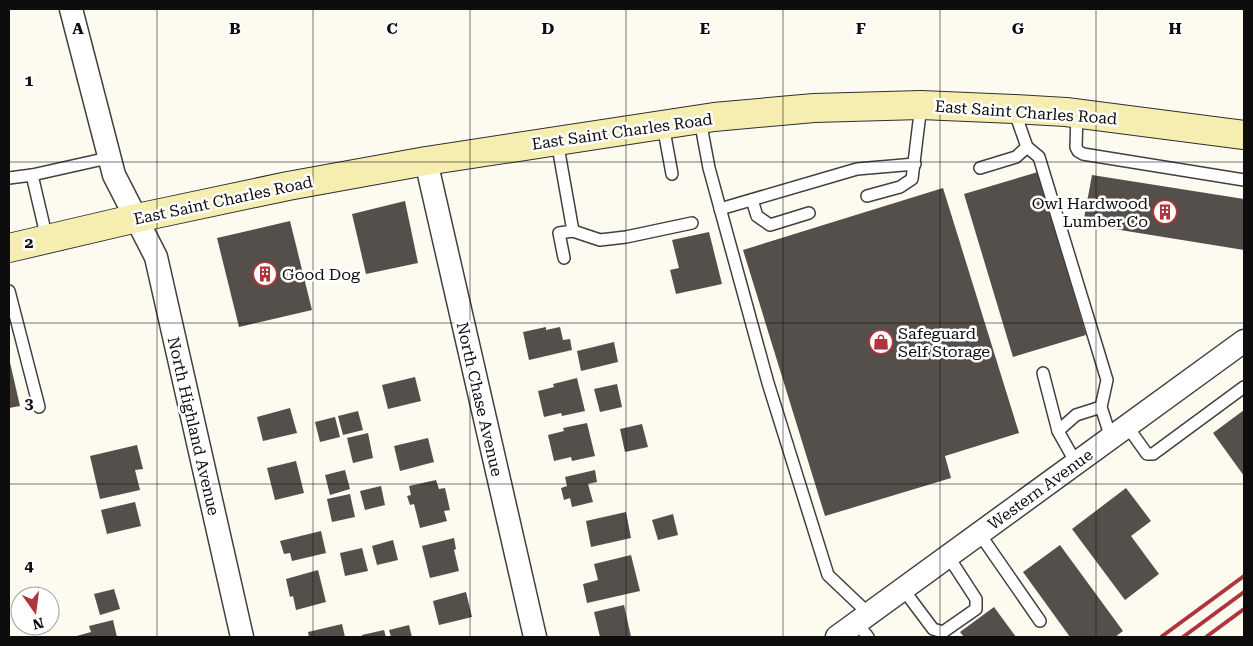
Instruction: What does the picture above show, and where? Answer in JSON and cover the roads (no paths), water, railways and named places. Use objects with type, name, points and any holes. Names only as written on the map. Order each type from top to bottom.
[{"type":"main road","name":"East Saint Charles Road","points":[[9,248],[137,218],[288,186],[426,161],[663,125],[814,108],[921,105],[1014,109],[1077,113],[1244,135]]},
{"type":"street","name":"North Highland Avenue","points":[[71,9],[108,158],[114,175],[156,257],[242,637]]},
{"type":"street","name":"North Chase Avenue","points":[[426,161],[534,637]]},
{"type":"street","name":"Western Avenue","points":[[837,637],[865,625],[903,589],[1244,340]]},
{"type":"lane","points":[[867,196],[900,187],[912,179],[921,105]]},
{"type":"lane","points":[[1014,109],[1027,147],[1039,157],[1107,380],[1101,407],[1119,432],[1147,454],[1153,454],[1244,387]]},
{"type":"lane","points":[[1077,113],[1076,147],[1083,154],[1244,180]]},
{"type":"lane","points":[[700,120],[709,168],[768,384],[828,575],[865,625]]},
{"type":"lane","points":[[663,125],[672,174]]},
{"type":"lane","points":[[558,140],[573,230]]},
{"type":"lane","points":[[980,168],[1016,157],[1027,147]]},
{"type":"lane","points":[[9,178],[32,175],[108,158]]},
{"type":"lane","points":[[720,209],[857,169],[914,164]]},
{"type":"lane","points":[[32,175],[47,239]]},
{"type":"lane","points":[[752,200],[757,216],[770,225],[809,213]]},
{"type":"lane","points":[[564,258],[559,233],[573,230],[600,240],[692,224]]},
{"type":"lane","points":[[9,291],[39,406]]},
{"type":"lane","points":[[1043,373],[1058,431],[1076,463]]},
{"type":"lane","points":[[1058,431],[1076,415],[1101,407]]},
{"type":"lane","points":[[979,533],[1040,621]]},
{"type":"lane","points":[[903,589],[932,629],[946,634],[976,609],[976,599],[948,556]]},
{"type":"railway","points":[[1161,637],[1244,576]]},
{"type":"railway","points":[[1183,637],[1244,592]]},
{"type":"railway","points":[[1206,637],[1244,609]]},
{"type":"place","name":"Owl Hardwood Lumber Co","points":[[1165,212]]},
{"type":"place","name":"Good Dog","points":[[265,274]]},
{"type":"place","name":"Safeguard Self Storage","points":[[881,342]]}]
